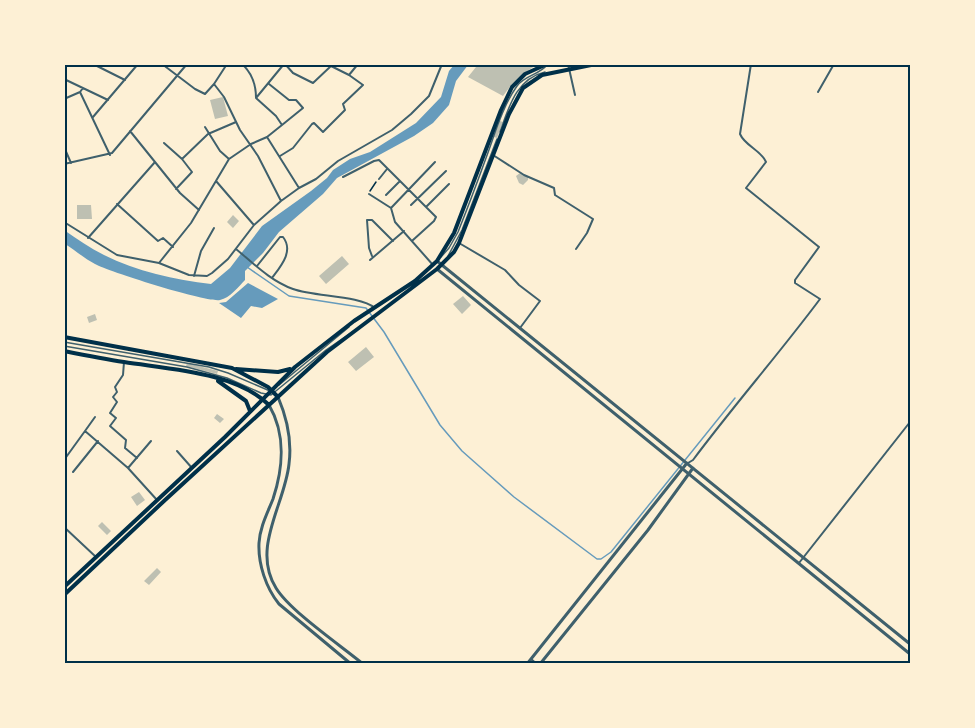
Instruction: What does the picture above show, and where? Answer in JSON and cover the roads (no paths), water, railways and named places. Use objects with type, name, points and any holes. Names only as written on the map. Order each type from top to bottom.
[{"type":"main road","points":[[64,587],[209,452],[295,367],[351,323],[415,281],[435,261],[457,225],[512,87],[525,74],[547,64]]},
{"type":"main road","points":[[64,595],[269,405],[270,393],[443,264],[459,243],[516,99],[523,88],[537,78],[553,72],[569,67],[596,64]]},
{"type":"main road","points":[[64,340],[232,368],[278,372],[295,367]]},
{"type":"main road","points":[[64,351],[186,370],[270,393]]},
{"type":"main road","points":[[232,368],[270,393]]},
{"type":"main road","points":[[213,377],[246,401],[250,411]]},
{"type":"main road","points":[[269,405],[270,393]]},
{"type":"main road","points":[[209,452],[213,456]]},
{"type":"street","points":[[93,64],[125,80]]},
{"type":"street","points":[[92,117],[138,64]]},
{"type":"street","points":[[162,64],[205,94],[227,64]]},
{"type":"street","points":[[64,164],[110,154],[187,64]]},
{"type":"street","points":[[242,64],[254,83],[256,98],[282,125]]},
{"type":"street","points":[[256,98],[285,64],[293,73],[313,84],[330,65],[361,82],[363,86],[343,104],[345,110],[324,131],[314,123],[312,124],[293,148],[280,156]]},
{"type":"street","points":[[349,75],[358,64]]},
{"type":"street","points":[[64,222],[117,255],[159,263],[194,276],[207,276],[237,249],[254,225],[281,201],[316,179],[338,161],[392,130],[411,114],[429,96],[442,64]]},
{"type":"street","points":[[547,64],[553,72]]},
{"type":"street","points":[[527,663],[682,468],[693,460],[820,299],[795,283],[795,279],[819,247],[746,188],[766,162],[740,135],[751,64]]},
{"type":"street","points":[[818,92],[834,64]]},
{"type":"street","points":[[569,67],[575,95]]},
{"type":"street","points":[[64,79],[108,100]]},
{"type":"street","points":[[214,84],[251,144],[281,201]]},
{"type":"street","points":[[159,263],[199,210],[229,159],[251,144],[267,137],[303,108],[296,100],[289,100],[269,84]]},
{"type":"street","points":[[64,99],[80,92],[83,88]]},
{"type":"street","points":[[80,92],[110,154]]},
{"type":"street","points":[[182,159],[208,134],[236,122]]},
{"type":"street","points":[[205,127],[220,151],[229,159]]},
{"type":"street","points":[[130,131],[176,189],[199,210]]},
{"type":"street","points":[[267,137],[299,188]]},
{"type":"street","points":[[164,143],[182,159],[192,172],[176,189]]},
{"type":"street","points":[[64,147],[71,163]]},
{"type":"street","points":[[494,155],[524,175],[554,188],[555,195],[593,219],[588,233],[576,249]]},
{"type":"street","points":[[343,177],[377,160],[387,169],[436,218],[413,240]]},
{"type":"street","points":[[88,238],[155,162]]},
{"type":"street","points":[[392,208],[435,162]]},
{"type":"street","points":[[379,179],[387,169]]},
{"type":"street","points":[[411,205],[446,171]]},
{"type":"street","points":[[216,181],[254,225]]},
{"type":"street","points":[[386,195],[399,182]]},
{"type":"street","points":[[426,207],[449,184]]},
{"type":"street","points":[[369,194],[392,208],[396,222],[435,261],[443,264],[910,644]]},
{"type":"street","points":[[117,204],[158,241],[163,238],[173,247]]},
{"type":"street","points":[[393,241],[372,220],[366,222],[371,258],[393,241],[404,231]]},
{"type":"street","points":[[194,276],[201,250],[214,228]]},
{"type":"street","points":[[256,266],[280,237],[283,237],[288,244],[286,256],[272,278]]},
{"type":"street","points":[[459,243],[505,270],[519,285],[539,300],[540,302],[520,328]]},
{"type":"street","points":[[237,249],[272,278],[292,289],[357,300],[369,304],[374,309]]},
{"type":"street","points":[[435,261],[437,269],[910,654]]},
{"type":"street","points":[[124,362],[123,375],[115,387],[117,392],[113,397],[117,402],[110,413],[116,418],[110,426],[126,440],[125,448],[137,458]]},
{"type":"street","points":[[270,393],[288,432],[289,465],[269,536],[268,556],[271,578],[283,598],[363,663]]},
{"type":"street","points":[[269,405],[280,434],[280,471],[259,545],[264,577],[279,604],[351,663]]},
{"type":"street","points":[[64,460],[95,417]]},
{"type":"street","points":[[799,563],[910,423]]},
{"type":"street","points":[[85,431],[128,468],[157,500]]},
{"type":"street","points":[[280,434],[288,432]]},
{"type":"street","points":[[73,472],[98,441]]},
{"type":"street","points":[[128,468],[151,441]]},
{"type":"street","points":[[177,451],[192,468]]},
{"type":"street","points":[[531,659],[539,663],[648,530],[693,468],[693,460]]},
{"type":"street","points":[[272,500],[280,501]]},
{"type":"street","points":[[64,527],[96,557]]},
{"type":"street","points":[[301,623],[306,618]]},
{"type":"street","points":[[318,637],[322,631]]},
{"type":"lane","points":[[443,264],[462,230],[516,92],[526,80],[533,76],[553,72]]},
{"type":"lane","points":[[909,178],[910,173]]},
{"type":"lane","points":[[270,393],[349,328],[351,323]]},
{"type":"lane","points":[[64,340],[210,367],[270,393]]},
{"type":"lane","points":[[64,346],[202,371],[270,393]]},
{"type":"water","points":[[454,65],[468,65],[456,81],[449,105],[433,123],[414,136],[337,178],[323,194],[279,232],[245,271],[245,280],[224,299],[212,300],[198,297],[119,273],[95,264],[65,244],[64,230],[99,252],[129,266],[170,277],[211,284],[230,268],[262,226],[311,191],[333,170],[350,159],[370,152],[416,123],[441,97],[449,71]]},
{"type":"water","points":[[248,283],[278,299],[262,308],[251,306],[241,318],[219,303],[226,302]]},
{"type":"waterway","points":[[247,267],[289,296],[366,308],[384,332],[440,425],[462,451],[514,497],[597,559],[611,552],[735,398]]}]
